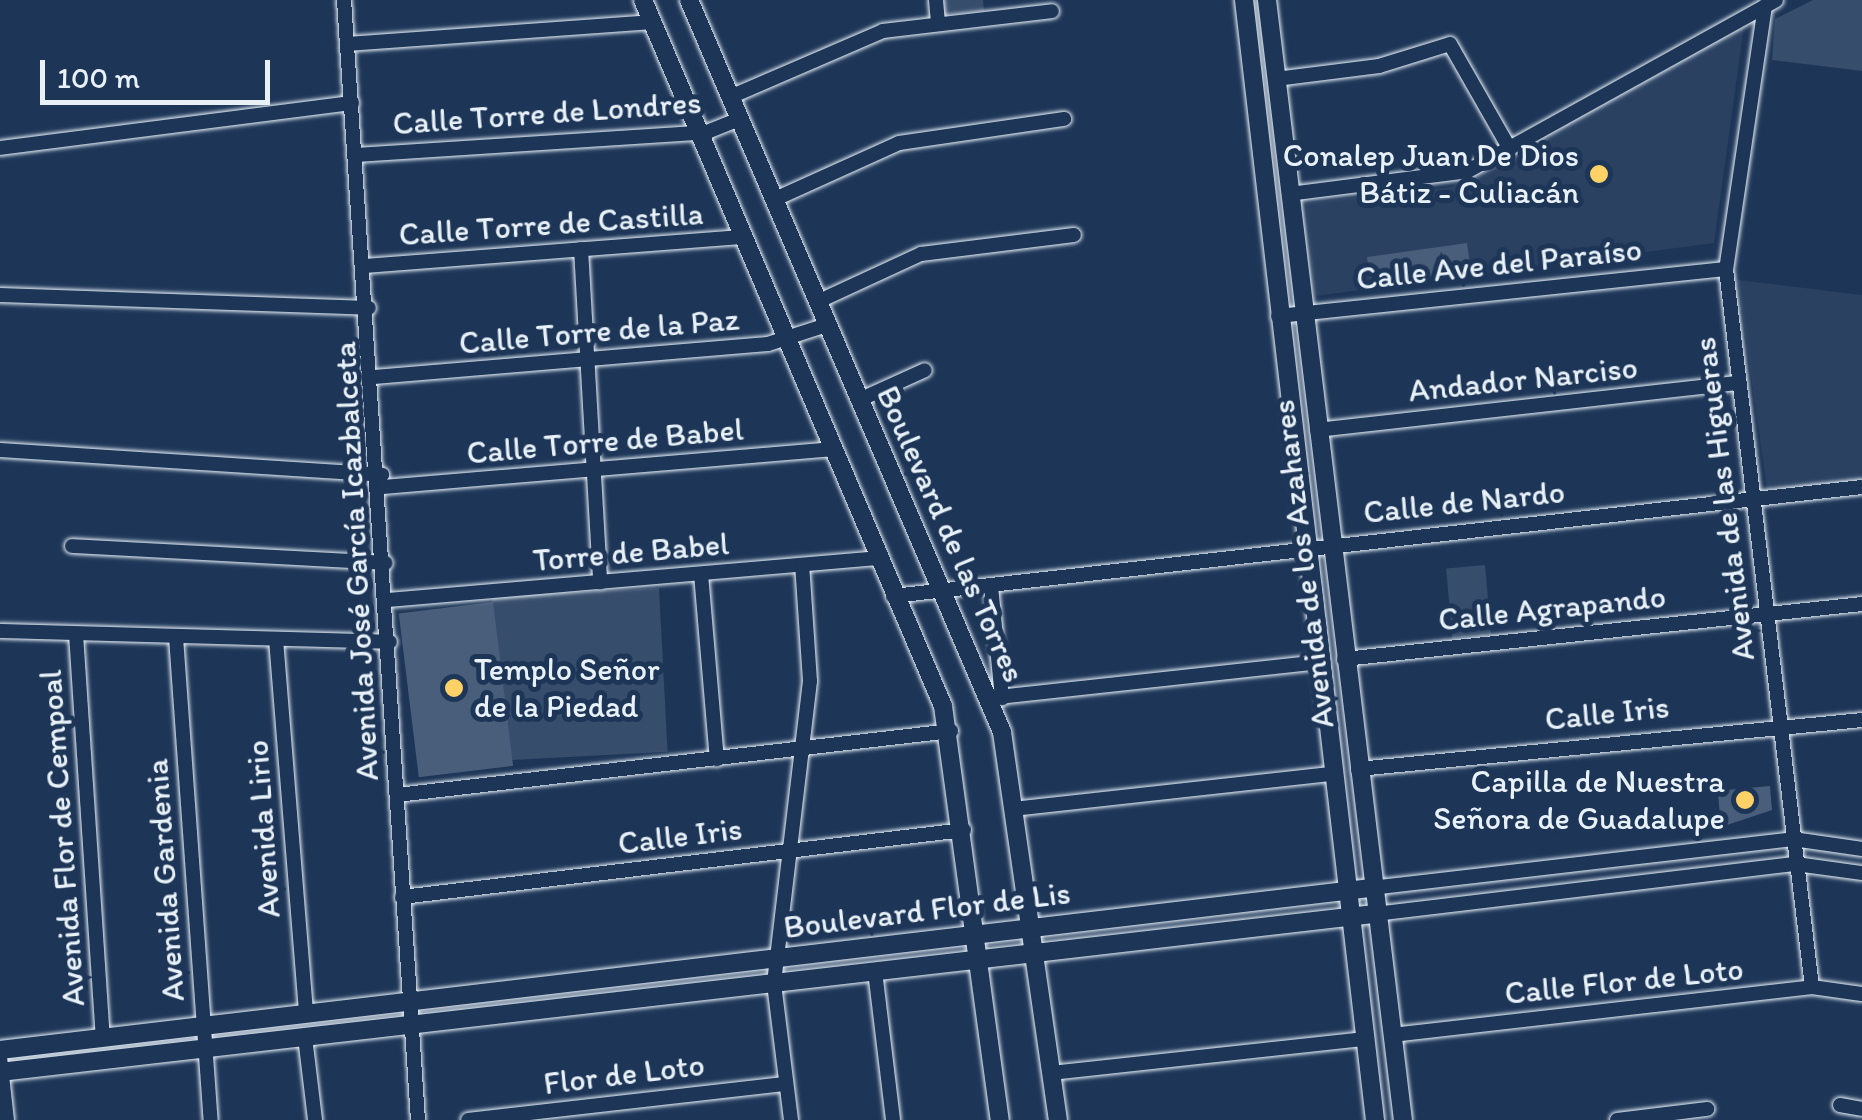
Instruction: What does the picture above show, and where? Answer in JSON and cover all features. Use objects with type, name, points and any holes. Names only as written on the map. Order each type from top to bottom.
[{"type":"street","name":"Avenida José García Icazbalceta","points":[[344,0],[382,481],[408,1025],[418,1120]]},
{"type":"street","points":[[643,0],[950,731],[1000,1120]]},
{"type":"street","name":"Boulevard de las Torres","points":[[689,0],[943,592],[996,698],[1058,1120]]},
{"type":"street","points":[[936,0],[938,24]]},
{"type":"street","points":[[1004,0],[1006,16]]},
{"type":"street","name":"Avenida de los Azahares","points":[[1244,0],[1330,774],[1375,1120]]},
{"type":"street","name":"Avenida de los Azahares","points":[[1266,0],[1402,1120]]},
{"type":"street","points":[[1290,194],[1451,178],[1771,3]]},
{"type":"street","name":"Avenida de las Higueras","points":[[1771,3],[1726,269],[1736,382],[1812,987]]},
{"type":"street","points":[[730,97],[883,31],[1052,10]]},
{"type":"street","points":[[348,44],[652,22]]},
{"type":"street","points":[[1276,79],[1379,66],[1450,44],[1510,149]]},
{"type":"street","points":[[0,148],[352,104]]},
{"type":"street","name":"Calle Torre de Londres","points":[[356,155],[698,132],[740,118]]},
{"type":"street","points":[[773,200],[898,143],[1064,118]]},
{"type":"street","points":[[817,302],[921,254],[1074,235]]},
{"type":"street","name":"Calle Torre de Castilla","points":[[365,266],[741,236]]},
{"type":"street","points":[[580,249],[600,582]]},
{"type":"street","name":"Calle Ave del Paraíso","points":[[1278,316],[1726,269]]},
{"type":"street","points":[[0,295],[368,308]]},
{"type":"street","name":"Calle Torre de la Paz","points":[[374,378],[784,340],[827,325]]},
{"type":"street","points":[[859,400],[925,370]]},
{"type":"street","name":"Andador Narciso","points":[[1317,430],[1736,382]]},
{"type":"street","name":"Calle Torre de Babel","points":[[0,450],[382,481],[832,449]]},
{"type":"street","name":"Calle de Nardo","points":[[893,596],[1750,495],[1862,487]]},
{"type":"street","points":[[72,546],[386,563]]},
{"type":"street","name":"Torre de Babel","points":[[389,600],[879,558]]},
{"type":"street","points":[[790,1120],[774,959],[810,667],[802,565]]},
{"type":"street","points":[[701,574],[718,758]]},
{"type":"street","points":[[990,586],[996,698],[1318,662]]},
{"type":"street","name":"Calle Agrapando","points":[[1344,659],[1862,604]]},
{"type":"street","points":[[0,631],[390,642]]},
{"type":"street","name":"Avenida Flor de Cempoal","points":[[76,634],[102,1038]]},
{"type":"street","name":"Avenida Gardenia","points":[[176,636],[202,1049],[211,1120]]},
{"type":"street","name":"Avenida Lirio","points":[[276,640],[306,1014]]},
{"type":"street","name":"Calle Iris","points":[[1358,769],[1778,721],[1862,720]]},
{"type":"street","points":[[396,796],[950,731]]},
{"type":"street","points":[[1013,809],[1330,774]]},
{"type":"street","name":"Calle Iris","points":[[402,897],[964,830]]},
{"type":"street","name":"Boulevard Flor de Lis","points":[[0,1063],[102,1038],[1793,839],[1862,849]]},
{"type":"street","name":"Boulevard Flor de Lis","points":[[0,1063],[202,1049],[1796,864],[1862,873]]},
{"type":"street","points":[[875,971],[893,1120]]},
{"type":"street","name":"Calle Flor de Loto","points":[[1392,1035],[1812,987],[1862,994]]},
{"type":"street","points":[[305,1037],[316,1120]]},
{"type":"street","points":[[1052,1073],[1365,1039]]},
{"type":"street","points":[[0,1063],[7,1120]]},
{"type":"street","name":"Flor de Loto","points":[[468,1120],[786,1084]]},
{"type":"street","points":[[1840,1106],[1862,1109]]},
{"type":"street","points":[[1617,1120],[1707,1110]]},
{"type":"shaded area","points":[[939,0],[983,0],[984,11],[941,15]]},
{"type":"shaded area","points":[[1813,0],[1862,0],[1862,71],[1772,60],[1775,19]]},
{"type":"shaded area","name":"Conalep Juan De Dios Bátiz - Culiacán","points":[[1744,26],[1714,243],[1315,296],[1306,203],[1451,187]]},
{"type":"shaded area","points":[[1738,280],[1862,295],[1862,484],[1767,489]]},
{"type":"shaded area","points":[[1485,565],[1491,635],[1452,638],[1446,568]]},
{"type":"shaded area","points":[[659,588],[668,752],[501,761],[492,597]]},
{"type":"building","points":[[1467,243],[1471,271],[1371,285],[1367,257]]},
{"type":"building","name":"Templo Señor de la Piedad","points":[[493,602],[513,766],[419,777],[399,614]]},
{"type":"building","name":"Capilla de Nuestra Señora de Guadalupe","points":[[1727,782],[1727,790],[1770,786],[1772,810],[1721,827],[1717,783]]},
{"type":"place","name":"Conalep Juan De Dios Bátiz - Culiacán","points":[[1599,174]]},
{"type":"place","name":"Templo Señor de la Piedad","points":[[454,688]]},
{"type":"place","name":"Capilla de Nuestra Señora de Guadalupe","points":[[1745,800]]}]
